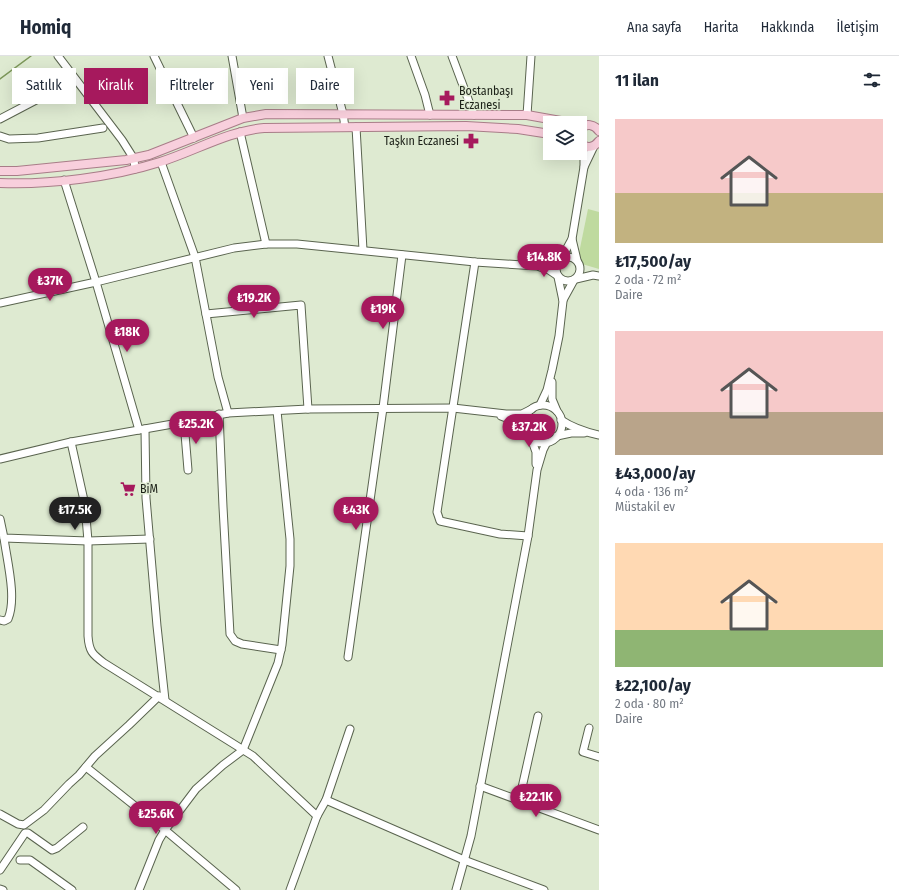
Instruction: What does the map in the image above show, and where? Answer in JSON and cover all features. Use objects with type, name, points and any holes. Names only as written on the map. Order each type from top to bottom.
[{"type":"main road","points":[[0,171],[17,172],[149,155],[243,118],[266,114],[527,115],[543,118]]},
{"type":"main road","points":[[587,124],[594,126],[599,131]]},
{"type":"main road","points":[[0,183],[64,180],[105,175],[135,169],[161,162],[250,129],[480,127],[518,129],[543,133]]},
{"type":"main road","points":[[587,147],[597,145]]},
{"type":"street","points":[[58,56],[122,140],[134,158],[135,169]]},
{"type":"street","points":[[154,56],[194,138]]},
{"type":"street","points":[[232,56],[243,118]]},
{"type":"street","points":[[328,56],[345,127]]},
{"type":"street","points":[[411,56],[425,95],[430,115]]},
{"type":"street","points":[[452,56],[474,115]]},
{"type":"street","points":[[527,115],[531,56]]},
{"type":"street","points":[[0,119],[29,104]]},
{"type":"street","points":[[356,127],[364,250]]},
{"type":"street","points":[[0,136],[9,139],[38,138],[103,128]]},
{"type":"street","points":[[240,132],[266,244]]},
{"type":"street","points":[[584,167],[597,145]]},
{"type":"street","points":[[563,301],[556,267],[572,239],[584,160]]},
{"type":"street","points":[[161,162],[195,257],[218,377],[228,413]]},
{"type":"street","points":[[64,180],[142,429],[162,698]]},
{"type":"street","points":[[540,405],[547,390],[552,370],[563,301],[580,271],[572,239]]},
{"type":"street","points":[[0,303],[96,282],[234,248],[266,244],[297,244],[475,262],[537,266],[549,270],[564,281],[568,282],[596,276]]},
{"type":"street","points":[[348,657],[383,408],[402,255]]},
{"type":"street","points":[[537,266],[560,260],[567,256],[572,257],[596,276]]},
{"type":"street","points":[[475,262],[437,512],[440,521],[500,534],[528,536]]},
{"type":"street","points":[[206,314],[301,305],[308,408]]},
{"type":"street","points":[[552,370],[552,399],[562,420],[572,427],[599,435]]},
{"type":"street","points":[[0,459],[72,442],[228,413],[308,408],[453,408],[494,413],[522,414],[540,405],[547,406],[557,411]]},
{"type":"street","points":[[526,430],[525,419],[532,409]]},
{"type":"street","points":[[139,890],[159,840],[165,830],[196,789],[242,750],[278,663],[281,650],[290,566],[290,539],[277,411]]},
{"type":"street","points":[[494,413],[519,423],[526,430],[531,438],[536,452],[537,470]]},
{"type":"street","points":[[219,414],[230,634],[234,641],[242,644],[281,650]]},
{"type":"street","points":[[557,436],[561,430],[562,420]]},
{"type":"street","points":[[184,422],[188,470]]},
{"type":"street","points":[[531,438],[538,442],[547,442],[557,436],[571,433],[590,433]]},
{"type":"street","points":[[72,442],[85,505],[88,541],[89,648],[104,663],[162,698],[262,764],[317,816]]},
{"type":"street","points":[[456,890],[471,836],[528,536],[537,470],[547,442]]},
{"type":"street","points":[[0,520],[12,592],[12,603],[8,619],[4,621],[0,620]]},
{"type":"street","points":[[4,538],[88,541],[150,539]]},
{"type":"street","points":[[0,814],[18,824],[24,825],[44,810],[95,756],[162,698]]},
{"type":"street","points":[[519,801],[538,716]]},
{"type":"street","points":[[589,728],[583,752],[599,757]]},
{"type":"street","points":[[290,890],[317,816],[326,800],[350,729]]},
{"type":"street","points":[[86,767],[165,830],[236,890]]},
{"type":"street","points":[[480,786],[599,830]]},
{"type":"street","points":[[326,800],[464,860],[544,890]]},
{"type":"street","points":[[0,870],[24,833],[28,833],[52,850],[57,848],[83,827]]},
{"type":"street","points":[[20,860],[30,860],[72,890]]},
{"type":"green space","points":[[588,209],[599,212],[599,269],[582,264],[578,258]]},
{"type":"waterway","points":[[0,79],[31,56]]},
{"type":"place","name":"Bostanbaşı Eczanesi","points":[[447,98]]},
{"type":"place","name":"Taşkın Eczanesi","points":[[471,141]]},
{"type":"place","name":"BiM","points":[[128,489]]}]
